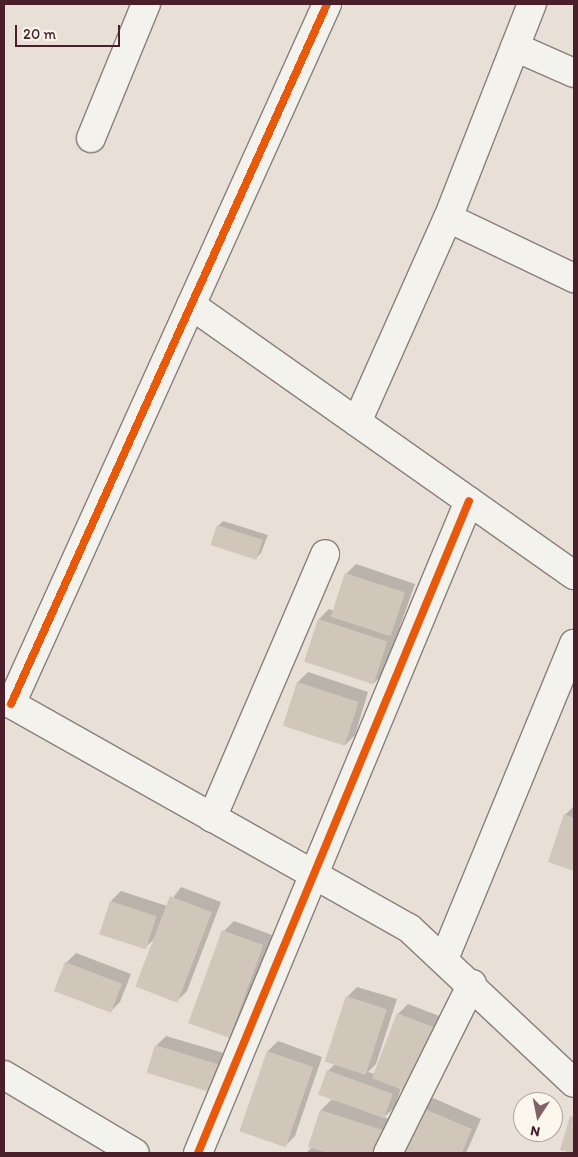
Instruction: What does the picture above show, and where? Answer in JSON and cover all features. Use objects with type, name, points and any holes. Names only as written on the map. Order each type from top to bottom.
[{"type":"street","points":[[91,138],[146,4]]},
{"type":"street","points":[[327,4],[191,305],[7,702],[409,928],[472,984],[574,1083]]},
{"type":"street","points":[[357,422],[448,218],[532,4]]},
{"type":"street","points":[[515,47],[574,73]]},
{"type":"street","points":[[448,218],[574,278]]},
{"type":"street","points":[[191,305],[574,575]]},
{"type":"street","points":[[198,1153],[239,1062],[310,873],[469,501]]},
{"type":"street","points":[[212,818],[325,554]]},
{"type":"street","points":[[444,959],[574,644]]},
{"type":"street","points":[[388,1153],[472,984]]},
{"type":"street","points":[[4,1075],[135,1153]]},
{"type":"building","points":[[217,525],[263,540],[256,560],[211,545]]},
{"type":"building","points":[[345,573],[405,592],[391,636],[331,617]]},
{"type":"building","points":[[318,619],[387,642],[374,684],[304,662]]},
{"type":"building","points":[[297,682],[359,702],[345,746],[283,726]]},
{"type":"building","points":[[564,814],[574,818],[574,871],[548,862]]},
{"type":"building","points":[[170,896],[212,912],[177,1003],[135,987]]},
{"type":"building","points":[[110,901],[157,916],[146,949],[99,934]]},
{"type":"building","points":[[222,930],[263,945],[229,1038],[188,1023]]},
{"type":"building","points":[[65,962],[122,984],[111,1013],[54,991]]},
{"type":"building","points":[[346,996],[387,1009],[366,1075],[325,1062]]},
{"type":"building","points":[[397,1013],[433,1027],[408,1092],[372,1078]]},
{"type":"building","points":[[155,1045],[218,1064],[210,1092],[147,1073]]},
{"type":"building","points":[[267,1051],[313,1067],[286,1147],[239,1131]]},
{"type":"building","points":[[327,1070],[393,1094],[384,1118],[318,1094]]},
{"type":"building","points":[[413,1104],[472,1129],[462,1153],[391,1153]]},
{"type":"building","points":[[320,1110],[383,1130],[375,1153],[327,1153],[308,1147]]},
{"type":"building","points":[[570,1116],[574,1117],[574,1153],[560,1150]]},
{"type":"cycle path","points":[[11,704],[327,4]]},
{"type":"cycle path","points":[[198,1153],[469,501]]}]
